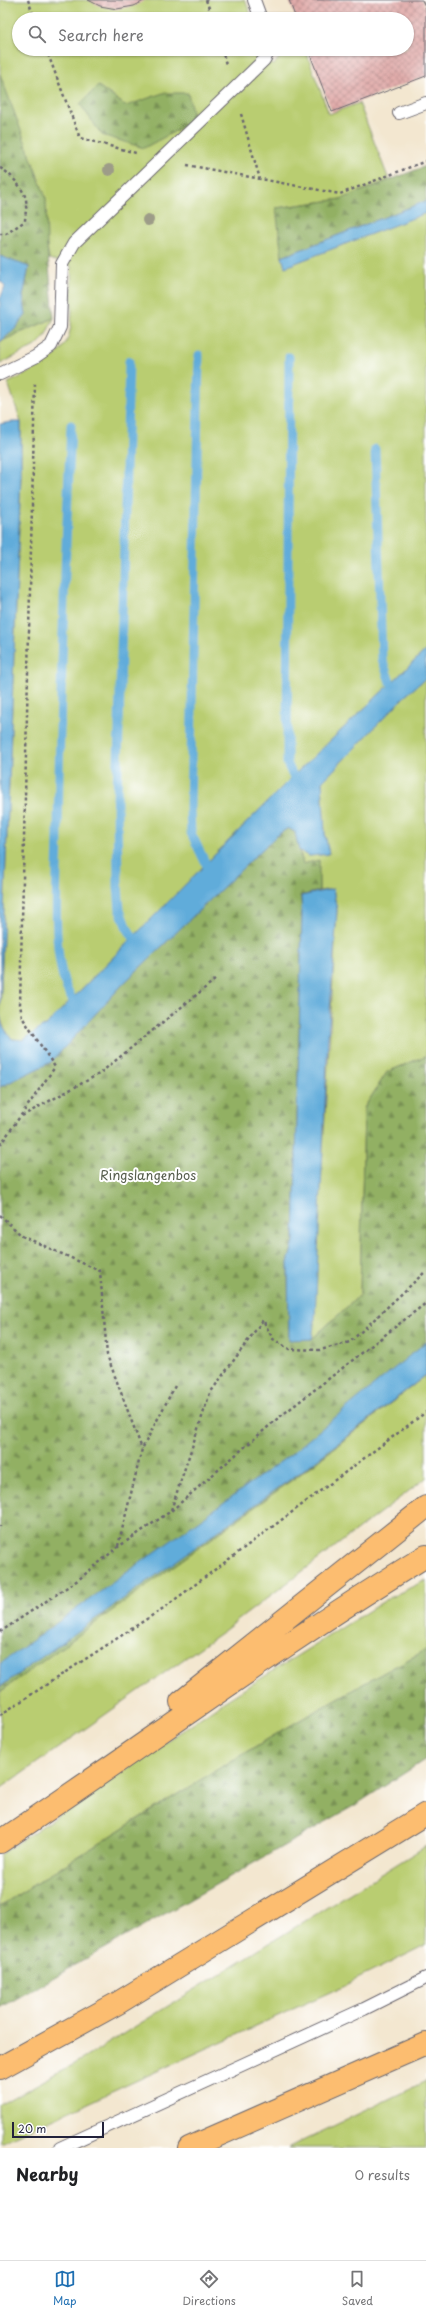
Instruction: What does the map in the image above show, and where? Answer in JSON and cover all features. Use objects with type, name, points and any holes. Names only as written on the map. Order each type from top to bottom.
[{"type":"highway","points":[[33,1820],[426,1507]]},
{"type":"highway","points":[[0,1842],[270,1658],[376,1587],[426,1556]]},
{"type":"highway","points":[[0,2068],[118,2003],[426,1814]]},
{"type":"highway","points":[[189,2148],[426,2044]]},
{"type":"lane","points":[[254,0],[258,12]]},
{"type":"lane","points":[[0,374],[35,357],[51,346],[60,327],[62,264],[74,243],[265,56]]},
{"type":"lane","points":[[399,113],[426,103]]},
{"type":"lane","points":[[60,2148],[364,2009],[426,1978]]},
{"type":"path","points":[[28,0],[32,12]]},
{"type":"path","points":[[206,0],[210,12]]},
{"type":"path","points":[[49,56],[80,138],[160,160],[340,194],[426,161]]},
{"type":"path","points":[[0,168],[5,170],[19,186],[26,197],[25,221],[6,234],[0,234]]},
{"type":"path","points":[[0,1144],[55,1067],[22,1017],[20,1004],[35,357]]},
{"type":"path","points":[[20,1117],[98,1074],[216,979]]},
{"type":"path","points":[[0,1215],[22,1236],[100,1271],[107,1355],[142,1449]]},
{"type":"path","points":[[171,1511],[210,1393],[263,1320],[273,1339],[289,1349],[320,1350],[350,1342],[426,1271]]},
{"type":"path","points":[[0,1632],[78,1580],[118,1547],[171,1511],[277,1419],[426,1303]]},
{"type":"path","points":[[118,1547],[142,1449],[176,1384]]},
{"type":"path","points":[[0,1715],[164,1607],[426,1412]]},
{"type":"green space","points":[[0,0],[245,0],[250,12],[12,12],[12,56],[268,56],[273,66],[281,56],[308,56],[329,114],[359,103],[389,180],[341,199],[277,208],[282,257],[285,267],[426,213],[426,650],[293,776],[47,1024],[23,1040],[12,1039],[4,1027],[0,1014],[21,475],[21,422],[8,383],[32,371],[49,360],[60,350],[67,340],[71,327],[71,266],[49,259],[47,246],[0,217]],"holes":[[[98,86],[126,106],[80,104]]]},
{"type":"green space","points":[[0,74],[46,198],[47,246],[54,318],[1,341],[15,329],[26,315],[23,296],[29,267],[0,256]]},
{"type":"green space","points":[[98,86],[126,106],[163,93],[188,93],[194,121],[144,148],[102,135],[80,104]]},
{"type":"green space","points":[[426,166],[426,201],[282,257],[276,208],[341,199]]},
{"type":"green space","points":[[54,318],[44,338],[37,345],[0,364],[0,342]]},
{"type":"green space","points":[[426,678],[426,1056],[387,1072],[364,1108],[360,1295],[312,1339],[337,910],[333,889],[319,891],[318,861],[303,864],[299,850],[309,856],[329,854],[325,834],[322,782],[404,697]]},
{"type":"green space","name":"Ringslangenbos","points":[[288,828],[295,832],[303,864],[319,860],[319,891],[301,896],[302,916],[294,1241],[288,1263],[289,1339],[312,1339],[360,1295],[364,1108],[387,1072],[426,1056],[426,1375],[314,1464],[0,1692],[0,1087],[51,1062],[124,983],[276,836]]},
{"type":"green space","points":[[426,1375],[426,1478],[225,1630],[0,1789],[0,1692],[314,1464]]},
{"type":"green space","points":[[426,1580],[426,1650],[317,1710],[210,1774],[0,1906],[0,1855],[222,1703],[389,1598]]},
{"type":"green space","points":[[426,1650],[426,1759],[357,1804],[0,2008],[0,1906],[210,1774],[371,1679]]},
{"type":"green space","points":[[426,1846],[426,1945],[339,1988],[0,2143],[0,2105],[86,2057]]},
{"type":"green space","points":[[426,2081],[426,2148],[288,2148]]},
{"type":"water","points":[[426,201],[426,213],[285,267],[282,257]]},
{"type":"water","points":[[0,256],[29,267],[23,296],[26,315],[15,329],[0,342],[0,299],[5,286],[0,281]]},
{"type":"water","points":[[21,422],[21,475],[0,1012],[0,424]]},
{"type":"water","points":[[426,650],[426,678],[404,697],[322,782],[325,834],[329,854],[309,856],[299,850],[295,832],[288,828],[276,836],[124,983],[51,1062],[0,1087],[0,1014],[2,1025],[12,1039],[23,1040],[47,1024],[293,776]]},
{"type":"water","points":[[333,889],[337,910],[328,1038],[315,1318],[312,1339],[289,1340],[288,1263],[294,1241],[302,916],[301,896]]},
{"type":"water","points":[[426,1342],[426,1375],[302,1471],[0,1687],[0,1664],[291,1454]]},
{"type":"building","points":[[88,0],[146,0],[134,6],[117,9],[100,6]]},
{"type":"building","points":[[289,0],[422,0],[426,9],[426,76],[332,112],[311,56],[414,56],[414,12],[293,12]]},
{"type":"waterway","points":[[199,355],[190,809],[191,833],[206,864]]},
{"type":"waterway","points":[[289,357],[287,763],[293,776]]},
{"type":"waterway","points":[[129,361],[117,801],[118,887],[120,910],[126,926],[133,937]]},
{"type":"waterway","points":[[71,425],[61,679],[56,918],[60,964],[65,983],[72,999]]},
{"type":"waterway","points":[[375,449],[382,659],[390,682]]}]
